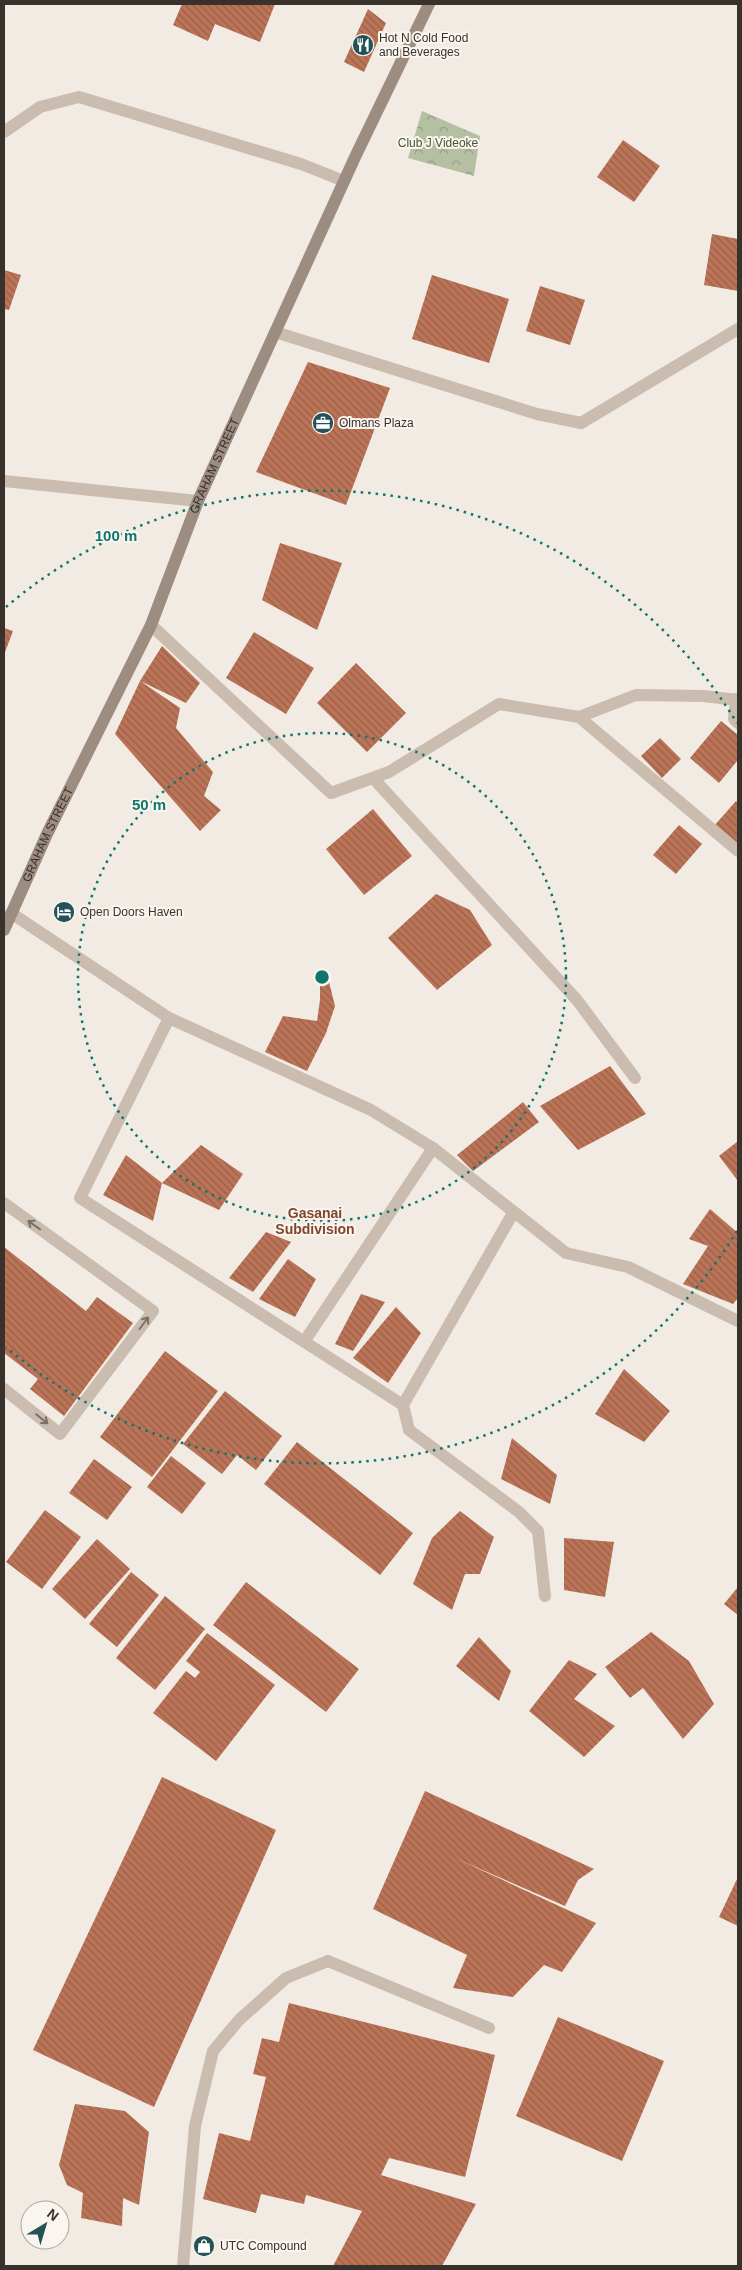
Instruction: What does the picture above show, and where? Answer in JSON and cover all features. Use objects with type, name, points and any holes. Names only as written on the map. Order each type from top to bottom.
[{"type":"main road","name":"GRAHAM STREET","points":[[4,930],[47,834],[151,625],[198,501],[344,181],[429,4]]},
{"type":"street","points":[[4,132],[40,107],[79,97],[301,164],[344,181]]},
{"type":"street","points":[[275,332],[537,414],[581,423],[738,329]]},
{"type":"street","points":[[4,481],[198,501]]},
{"type":"street","points":[[151,625],[331,793],[389,772],[499,704],[579,717],[636,695],[703,696],[737,699],[734,719],[738,723]]},
{"type":"street","points":[[579,717],[738,851]]},
{"type":"street","points":[[373,778],[577,1000],[634,1078]]},
{"type":"street","points":[[11,913],[169,1018],[370,1110],[433,1148],[566,1253],[628,1267],[738,1321]]},
{"type":"street","points":[[169,1018],[80,1198],[403,1405]]},
{"type":"street","points":[[304,1342],[433,1148]]},
{"type":"street","points":[[4,1203],[153,1311],[60,1434],[4,1389]]},
{"type":"street","points":[[513,1213],[403,1405],[409,1430],[519,1512],[538,1531],[545,1596]]},
{"type":"street","points":[[183,2266],[195,2126],[213,2051],[239,2020],[286,1978],[328,1961],[488,2028]]},
{"type":"green space","name":"Club J Videoke","points":[[422,111],[480,136],[474,176],[408,158]]},
{"type":"building","points":[[182,4],[275,4],[260,42],[215,24],[208,41],[173,25]]},
{"type":"building","points":[[368,9],[386,23],[364,72],[344,62]]},
{"type":"building","points":[[623,140],[660,166],[634,202],[597,177]]},
{"type":"building","points":[[712,234],[738,239],[738,291],[704,285]]},
{"type":"building","points":[[4,270],[21,275],[9,310],[4,309]]},
{"type":"building","points":[[432,275],[509,299],[489,363],[412,339]]},
{"type":"building","points":[[540,286],[585,300],[570,345],[526,331]]},
{"type":"building","points":[[308,362],[390,388],[346,505],[256,472]]},
{"type":"building","points":[[280,543],[342,563],[317,630],[262,600]]},
{"type":"building","points":[[4,628],[13,631],[4,655]]},
{"type":"building","points":[[254,632],[314,668],[286,714],[226,678]]},
{"type":"building","points":[[162,646],[200,683],[186,703],[140,681]]},
{"type":"building","points":[[356,663],[406,713],[367,752],[317,703]]},
{"type":"building","points":[[140,681],[180,708],[176,728],[213,772],[204,796],[221,810],[200,831],[115,734]]},
{"type":"building","points":[[721,721],[738,735],[738,760],[719,783],[690,758]]},
{"type":"building","points":[[660,738],[681,759],[662,778],[641,756]]},
{"type":"building","points":[[736,801],[738,803],[738,848],[714,826]]},
{"type":"building","points":[[373,809],[412,856],[364,895],[326,849]]},
{"type":"building","points":[[679,825],[702,844],[676,874],[653,855]]},
{"type":"building","points":[[436,894],[470,910],[492,945],[437,990],[388,938]]},
{"type":"building","points":[[320,980],[329,982],[335,1006],[326,1033],[307,1071],[265,1052],[283,1016],[317,1021]]},
{"type":"building","points":[[610,1066],[646,1114],[578,1150],[540,1106]]},
{"type":"building","points":[[523,1102],[539,1122],[473,1171],[457,1155]]},
{"type":"building","points":[[738,1141],[738,1181],[719,1156]]},
{"type":"building","points":[[201,1145],[243,1174],[219,1210],[162,1183]]},
{"type":"building","points":[[126,1155],[162,1183],[153,1221],[103,1195]]},
{"type":"building","points":[[710,1209],[738,1233],[738,1298],[733,1304],[683,1284],[708,1246],[689,1239]]},
{"type":"building","points":[[266,1232],[291,1242],[253,1292],[229,1278]]},
{"type":"building","points":[[4,1247],[86,1311],[97,1297],[133,1323],[64,1416],[30,1389],[38,1379],[4,1353]]},
{"type":"building","points":[[288,1259],[316,1279],[295,1317],[259,1299]]},
{"type":"building","points":[[361,1294],[385,1302],[353,1351],[335,1344]]},
{"type":"building","points":[[396,1307],[421,1333],[388,1383],[353,1358]]},
{"type":"building","points":[[165,1351],[218,1391],[152,1477],[100,1437]]},
{"type":"building","points":[[624,1369],[670,1411],[644,1442],[595,1414]]},
{"type":"building","points":[[225,1391],[282,1436],[256,1470],[237,1455],[222,1474],[183,1444]]},
{"type":"building","points":[[512,1438],[557,1475],[550,1504],[501,1479]]},
{"type":"building","points":[[297,1442],[413,1533],[380,1575],[264,1484]]},
{"type":"building","points":[[171,1456],[206,1483],[182,1514],[147,1487]]},
{"type":"building","points":[[94,1459],[132,1487],[107,1520],[69,1493]]},
{"type":"building","points":[[45,1510],[81,1537],[42,1589],[6,1562]]},
{"type":"building","points":[[460,1511],[494,1537],[480,1574],[465,1574],[452,1610],[413,1584],[432,1538]]},
{"type":"building","points":[[564,1538],[614,1542],[605,1597],[564,1590]]},
{"type":"building","points":[[97,1539],[130,1569],[85,1619],[52,1589]]},
{"type":"building","points":[[131,1572],[159,1595],[117,1647],[89,1624]]},
{"type":"building","points":[[246,1582],[359,1669],[326,1712],[213,1625]]},
{"type":"building","points":[[738,1587],[738,1615],[724,1604]]},
{"type":"building","points":[[165,1596],[205,1629],[155,1690],[116,1658]]},
{"type":"building","points":[[651,1632],[689,1661],[714,1704],[683,1739],[643,1688],[630,1698],[605,1667]]},
{"type":"building","points":[[207,1633],[275,1685],[216,1761],[153,1713],[186,1671],[195,1678],[200,1672],[186,1661]]},
{"type":"building","points":[[479,1637],[511,1671],[499,1701],[456,1666]]},
{"type":"building","points":[[569,1660],[597,1674],[574,1699],[615,1726],[584,1757],[529,1711]]},
{"type":"building","points":[[162,1777],[276,1830],[154,2107],[33,2050]]},
{"type":"building","points":[[425,1791],[594,1869],[578,1880],[565,1906],[455,1858],[596,1923],[562,1972],[544,1965],[513,1997],[453,1988],[467,1955],[373,1909]]},
{"type":"building","points":[[738,1877],[738,1926],[719,1917]]},
{"type":"building","points":[[289,2003],[495,2055],[465,2177],[389,2158],[381,2175],[476,2204],[442,2266],[333,2266],[362,2211],[306,2195],[304,2204],[261,2194],[256,2213],[203,2199],[219,2133],[250,2141],[266,2077],[253,2074],[262,2038],[279,2042]]},
{"type":"building","points":[[558,2017],[664,2061],[622,2161],[516,2116]]},
{"type":"building","points":[[75,2104],[125,2111],[149,2132],[139,2205],[123,2198],[122,2226],[81,2218],[83,2193],[67,2185],[59,2165]]},
{"type":"place","name":"Hot N Cold Food and Beverages","points":[[363,45]]},
{"type":"place","name":"Olmans Plaza","points":[[323,423]]},
{"type":"place","name":"Open Doors Haven","points":[[64,912]]},
{"type":"place","name":"UTC Compound","points":[[204,2246]]},
{"type":"district","name":"Gasanai Subdivision","points":[[315,1222]]}]
